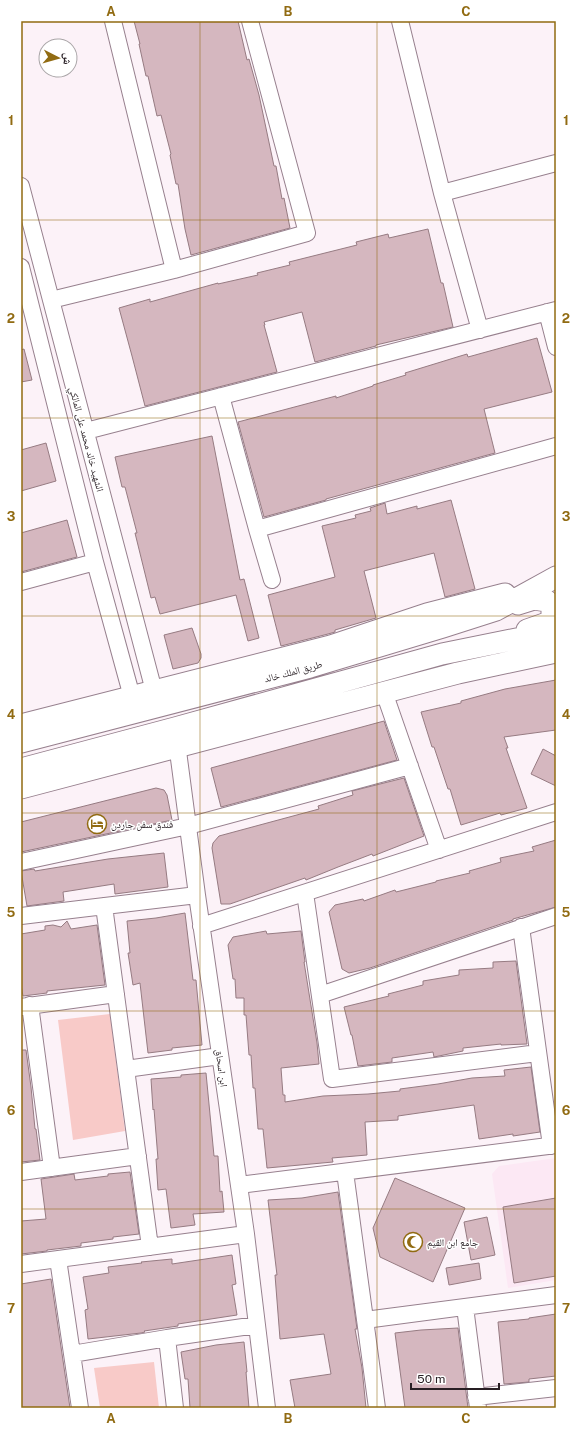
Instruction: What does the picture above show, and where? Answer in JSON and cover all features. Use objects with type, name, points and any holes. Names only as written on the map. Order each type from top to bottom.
[{"type":"main road","points":[[21,725],[331,646],[427,614],[553,580]]},
{"type":"main road","name":"طريق الملك خالد","points":[[21,742],[310,667],[496,610],[553,580]]},
{"type":"main road","points":[[496,610],[534,599],[547,601],[552,608],[552,618],[547,623],[497,642]]},
{"type":"main road","points":[[21,788],[442,654],[556,631]]},
{"type":"main road","points":[[21,769],[176,738],[556,652]]},
{"type":"street","points":[[113,21],[174,270]]},
{"type":"street","points":[[50,300],[174,270],[308,233],[250,21]]},
{"type":"street","points":[[400,21],[442,193],[480,330]]},
{"type":"street","points":[[442,193],[556,163]]},
{"type":"street","name":"الشهيد خالد محمد على المالكي","points":[[21,186],[154,691]]},
{"type":"street","points":[[21,267],[95,562],[132,697]]},
{"type":"street","points":[[86,431],[552,311],[556,347]]},
{"type":"street","points":[[221,396],[272,580]]},
{"type":"street","points":[[258,529],[556,446]]},
{"type":"street","points":[[21,582],[95,562]]},
{"type":"street","points":[[384,692],[439,850]]},
{"type":"street","name":"ابن اسحاق","points":[[176,738],[201,926],[246,1234],[267,1408]]},
{"type":"street","points":[[21,862],[188,826],[410,766]]},
{"type":"street","points":[[201,926],[556,812]]},
{"type":"street","points":[[305,893],[332,1079],[538,1053]]},
{"type":"street","points":[[21,916],[197,895]]},
{"type":"street","points":[[104,906],[150,1247]]},
{"type":"street","points":[[320,995],[556,916]]},
{"type":"street","points":[[239,1185],[553,1146],[538,1053],[521,927]]},
{"type":"street","points":[[52,1168],[26,1006],[116,994]]},
{"type":"street","points":[[126,1069],[220,1056]]},
{"type":"street","points":[[21,1172],[138,1156]]},
{"type":"street","points":[[345,1172],[377,1408]]},
{"type":"street","points":[[21,1264],[246,1234]]},
{"type":"street","points":[[58,1259],[80,1408]]},
{"type":"street","points":[[365,1320],[556,1295]]},
{"type":"street","points":[[465,1307],[477,1402],[556,1388]]},
{"type":"street","points":[[72,1354],[257,1325]]},
{"type":"street","points":[[167,1338],[175,1408]]},
{"type":"shaded area","points":[[110,1014],[125,1131],[73,1140],[58,1020]]},
{"type":"shaded area","points":[[556,1158],[556,1280],[508,1288],[492,1174],[499,1166]]},
{"type":"shaded area","points":[[154,1362],[159,1408],[100,1408],[94,1368]]},
{"type":"building","points":[[134,21],[238,21],[247,60],[249,59],[259,95],[274,166],[276,166],[282,199],[284,198],[290,228],[191,255],[171,154],[161,115],[157,116],[148,76],[146,76]]},
{"type":"building","points":[[428,229],[453,327],[376,345],[315,362],[302,312],[264,322],[277,372],[145,406],[119,308],[150,299],[150,302],[218,283],[258,275],[257,273],[290,265],[289,262],[357,245],[356,242],[388,234],[389,238]]},
{"type":"building","points":[[537,338],[552,392],[484,409],[495,453],[264,517],[238,422],[336,396],[336,398],[406,375],[405,373],[467,354],[468,357]]},
{"type":"building","points":[[24,349],[32,380],[21,382],[21,350]]},
{"type":"building","points":[[212,436],[240,580],[244,579],[259,638],[248,641],[236,595],[160,614],[155,597],[151,598],[135,533],[137,533],[125,487],[122,487],[115,457]]},
{"type":"building","points":[[46,443],[56,481],[21,491],[21,450]]},
{"type":"building","points":[[451,500],[475,589],[445,597],[434,553],[364,571],[376,618],[335,630],[335,632],[281,646],[268,595],[335,577],[322,526],[356,518],[355,515],[371,511],[370,508],[385,503],[387,514],[417,506],[417,509]]},
{"type":"building","points":[[67,520],[77,557],[21,572],[21,533]]},
{"type":"building","points":[[192,628],[201,658],[198,663],[173,669],[164,635]]},
{"type":"building","points":[[556,680],[556,730],[504,737],[508,748],[506,748],[527,808],[501,815],[500,813],[461,825],[450,789],[448,789],[434,747],[432,747],[421,712],[461,703],[461,701],[505,689]]},
{"type":"building","points":[[384,721],[397,760],[221,807],[211,768]]},
{"type":"building","points":[[543,749],[556,756],[556,786],[531,774]]},
{"type":"building","points":[[404,778],[424,836],[373,856],[372,854],[306,880],[305,878],[230,904],[221,904],[212,848],[213,843],[219,836],[319,809],[318,806],[353,795],[352,791]]},
{"type":"building","name":"فندق سفن جاردن","points":[[156,788],[164,790],[167,795],[172,820],[21,852],[21,822]]},
{"type":"building","points":[[556,840],[556,907],[513,919],[370,968],[349,973],[342,969],[329,912],[335,905],[363,899],[364,901],[395,890],[396,892],[470,873],[469,871],[501,862],[500,858],[534,851],[532,847]]},
{"type":"building","points":[[164,853],[168,887],[115,894],[114,884],[63,892],[64,901],[27,906],[21,871],[34,869],[35,871],[108,859]]},
{"type":"building","points":[[185,913],[193,980],[196,980],[202,1045],[172,1048],[172,1050],[148,1053],[140,983],[133,985],[128,953],[130,953],[127,921]]},
{"type":"building","points":[[67,921],[71,929],[97,925],[105,985],[47,991],[47,993],[23,996],[21,985],[21,934],[45,930],[45,926],[53,925],[61,927]]},
{"type":"building","points":[[266,931],[267,934],[301,931],[304,962],[317,1043],[319,1064],[281,1068],[285,1102],[323,1096],[400,1091],[400,1089],[472,1078],[505,1076],[504,1070],[531,1067],[540,1132],[479,1139],[474,1105],[398,1116],[398,1120],[365,1122],[367,1155],[332,1158],[333,1162],[267,1168],[263,1129],[258,1129],[251,1055],[249,1055],[246,1015],[244,1015],[244,998],[236,998],[235,979],[233,979],[228,945],[233,937]]},
{"type":"building","points":[[516,961],[527,1044],[501,1044],[463,1048],[463,1051],[434,1057],[433,1052],[392,1058],[392,1062],[358,1066],[352,1035],[344,1007],[389,996],[388,994],[423,985],[423,981],[459,975],[459,970],[493,968],[493,962]]},
{"type":"building","points":[[21,1050],[26,1050],[40,1160],[21,1162]]},
{"type":"building","points":[[206,1073],[214,1156],[218,1156],[220,1192],[222,1191],[224,1212],[193,1214],[195,1225],[171,1228],[166,1189],[158,1190],[156,1159],[158,1159],[151,1079],[181,1077],[181,1075]]},
{"type":"building","points":[[130,1172],[139,1234],[81,1243],[81,1246],[21,1254],[21,1221],[46,1219],[41,1179],[74,1174],[75,1180]]},
{"type":"building","name":"جامع ابن القيم","points":[[395,1178],[465,1208],[433,1282],[380,1257],[373,1228]]},
{"type":"building","points":[[338,1192],[357,1329],[355,1329],[362,1368],[366,1408],[295,1408],[290,1380],[331,1374],[324,1334],[280,1339],[275,1275],[277,1275],[268,1200],[302,1198]]},
{"type":"building","points":[[556,1198],[556,1276],[514,1283],[503,1207]]},
{"type":"building","points":[[487,1217],[495,1255],[471,1260],[464,1222]]},
{"type":"building","points":[[232,1255],[236,1284],[232,1285],[237,1315],[178,1324],[178,1326],[144,1331],[145,1332],[141,1333],[88,1339],[85,1310],[88,1309],[83,1277],[109,1273],[108,1267],[142,1263],[141,1262],[172,1259],[172,1264]]},
{"type":"building","points":[[479,1263],[481,1279],[449,1285],[446,1268]]},
{"type":"building","points":[[51,1279],[70,1408],[21,1408],[21,1284]]},
{"type":"building","points":[[556,1314],[556,1376],[529,1379],[529,1382],[504,1384],[498,1322],[529,1319]]},
{"type":"building","points":[[458,1328],[468,1408],[405,1408],[395,1333]]},
{"type":"building","points":[[244,1342],[249,1408],[190,1408],[188,1379],[185,1379],[181,1352],[216,1345]]},
{"type":"place","name":"فندق سفن جاردن","points":[[97,824]]},
{"type":"place","name":"جامع ابن القيم","points":[[413,1242]]}]
